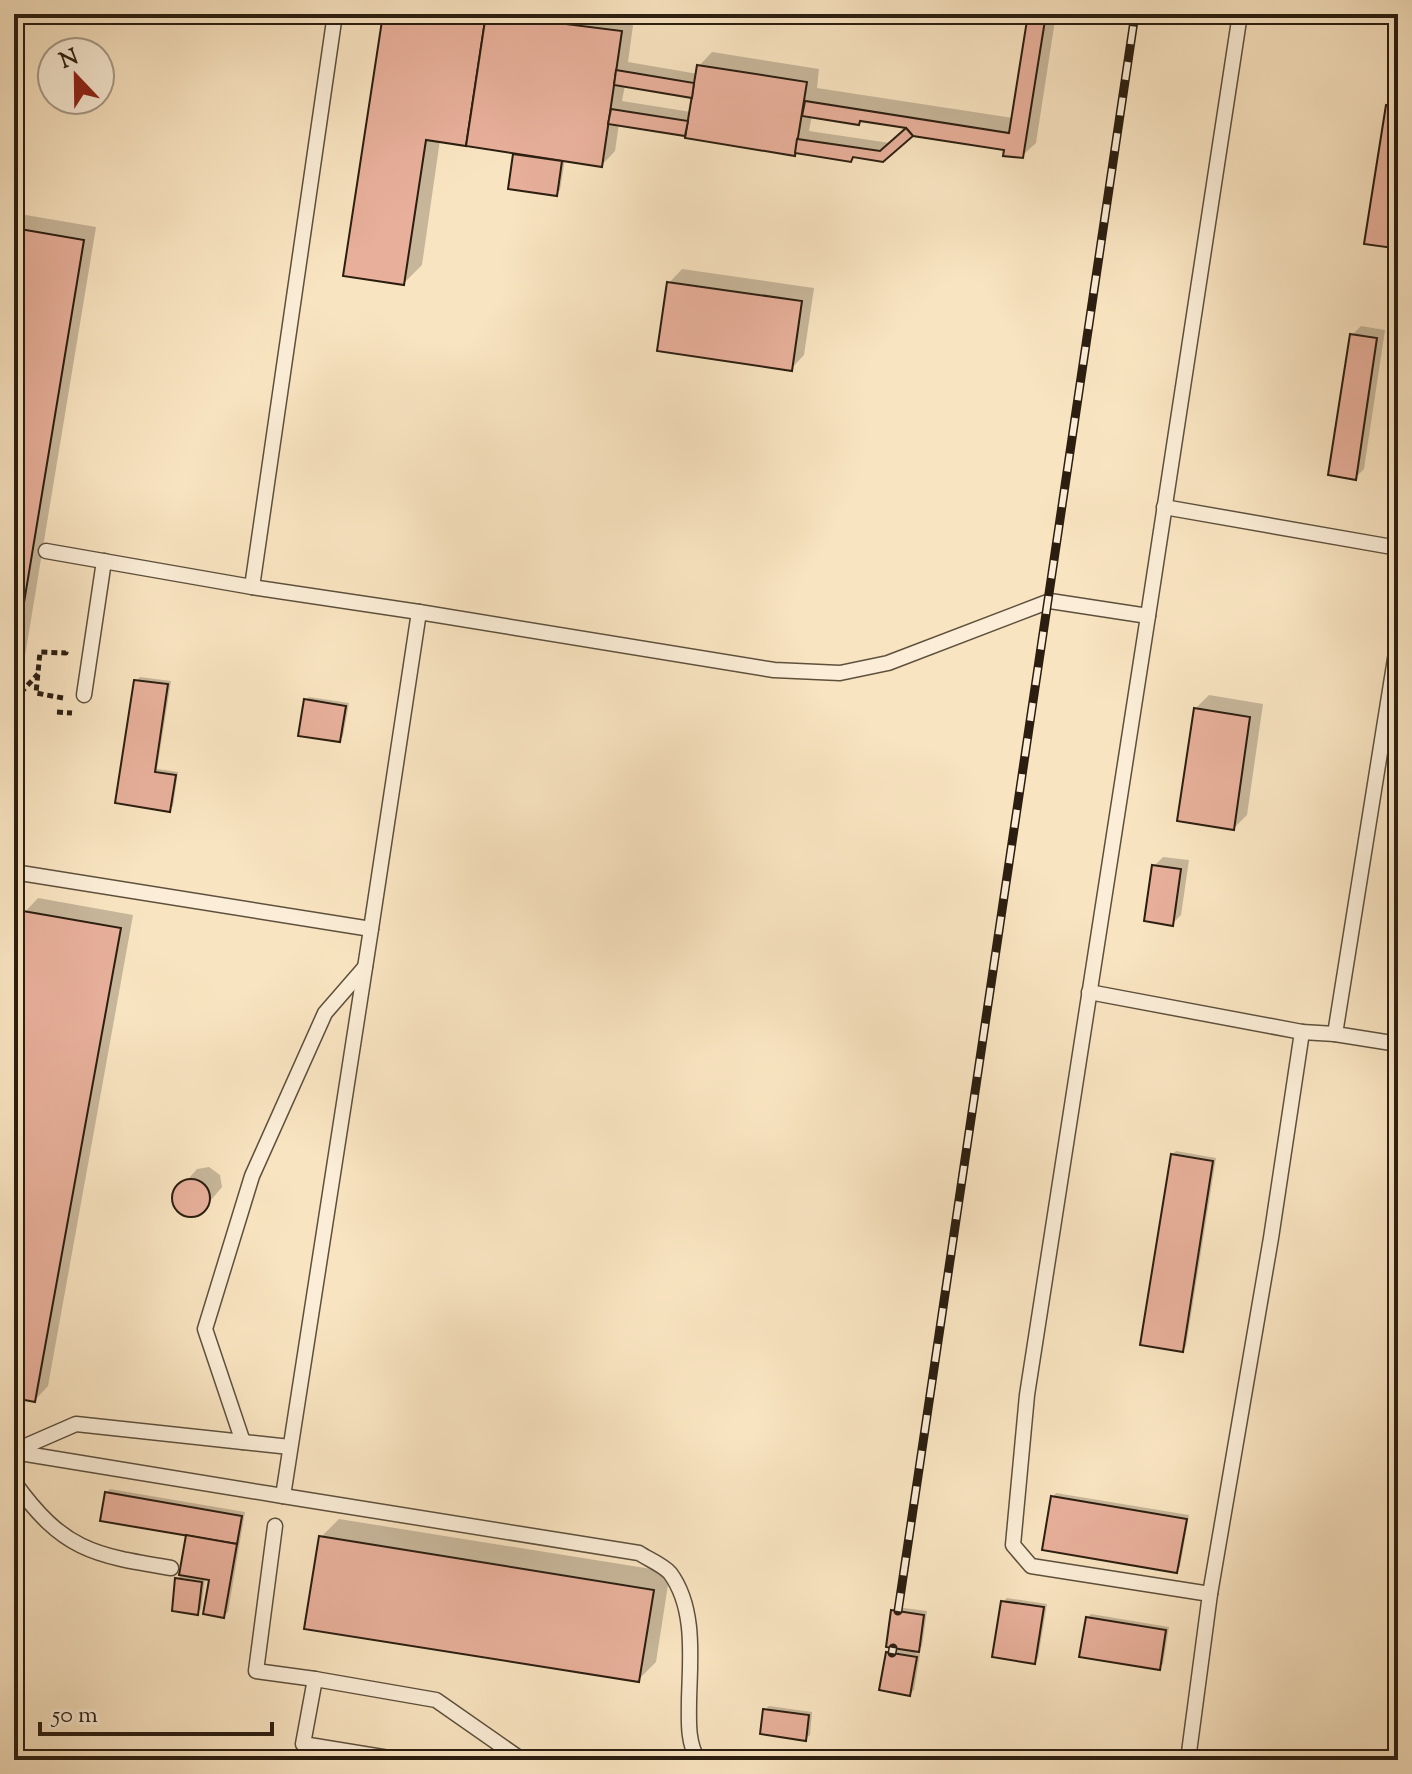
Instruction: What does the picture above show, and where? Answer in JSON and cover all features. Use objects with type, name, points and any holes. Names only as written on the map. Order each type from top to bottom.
[{"type":"lane","points":[[252,587],[335,14]]},
{"type":"lane","points":[[1210,1594],[1031,1566],[1013,1545],[1027,1395],[1240,14]]},
{"type":"lane","points":[[1164,507],[1398,548]]},
{"type":"lane","points":[[46,551],[774,670],[840,673],[888,663],[1050,601],[1148,616]]},
{"type":"lane","points":[[77,697],[104,561]]},
{"type":"lane","points":[[283,1496],[419,612]]},
{"type":"lane","points":[[1335,1034],[1398,640]]},
{"type":"lane","points":[[14,872],[371,929]]},
{"type":"lane","points":[[243,1442],[205,1329],[252,1176],[264,1148],[325,1013],[366,965]]},
{"type":"lane","points":[[1089,992],[1302,1032],[1398,1044]]},
{"type":"lane","points":[[1188,1760],[1210,1594],[1302,1032]]},
{"type":"lane","points":[[14,1452],[76,1424],[290,1447]]},
{"type":"lane","points":[[14,1452],[639,1553],[669,1571],[687,1605],[689,1729],[692,1750],[698,1760]]},
{"type":"lane","points":[[14,1482],[50,1526],[68,1540],[111,1557],[171,1568]]},
{"type":"lane","points":[[275,1526],[256,1671],[436,1700],[522,1760]]},
{"type":"lane","points":[[315,1679],[303,1744],[401,1760]]},
{"type":"path","points":[[67,645],[66,653],[40,652],[36,693],[77,697]]},
{"type":"path","points":[[14,700],[38,674]]},
{"type":"building","points":[[383,14],[486,14],[466,146],[426,140],[404,285],[343,276]]},
{"type":"building","points":[[486,14],[622,31],[602,167],[466,146]]},
{"type":"building","points":[[1028,14],[1046,14],[1023,158],[1003,156],[1004,150],[913,136],[906,128],[860,121],[859,125],[802,116],[805,101],[1009,133]]},
{"type":"building","points":[[697,65],[807,82],[795,156],[685,138]]},
{"type":"building","points":[[616,70],[694,83],[692,98],[614,85]]},
{"type":"building","points":[[1386,105],[1398,107],[1398,217],[1393,248],[1364,244]]},
{"type":"building","points":[[611,109],[688,121],[685,136],[608,124]]},
{"type":"building","points":[[906,128],[913,136],[883,162],[853,157],[851,162],[795,153],[797,139],[880,151]]},
{"type":"building","points":[[513,154],[562,161],[557,196],[508,189]]},
{"type":"building","points":[[14,228],[84,240],[14,663]]},
{"type":"building","points":[[667,282],[802,301],[792,371],[657,351]]},
{"type":"building","points":[[1350,334],[1377,338],[1356,480],[1328,475]]},
{"type":"building","points":[[134,680],[168,684],[155,772],[176,775],[170,812],[115,803]]},
{"type":"building","points":[[304,699],[346,706],[340,742],[298,736]]},
{"type":"building","points":[[1194,708],[1250,717],[1234,830],[1177,821]]},
{"type":"building","points":[[1152,865],[1181,869],[1173,926],[1144,921]]},
{"type":"building","points":[[23,911],[121,928],[35,1402],[14,1398],[14,960]]},
{"type":"building","points":[[1171,1154],[1213,1161],[1183,1352],[1140,1345]]},
{"type":"building","points":[[191,1179],[204,1185],[210,1198],[204,1211],[191,1217],[178,1211],[172,1198],[178,1185]]},
{"type":"building","points":[[105,1492],[242,1516],[237,1544],[100,1521]]},
{"type":"building","points":[[1051,1496],[1187,1519],[1177,1573],[1042,1550]]},
{"type":"building","points":[[186,1535],[237,1544],[224,1618],[203,1614],[209,1580],[179,1575]]},
{"type":"building","points":[[319,1536],[654,1590],[639,1682],[304,1629]]},
{"type":"building","points":[[175,1578],[202,1582],[198,1615],[172,1611]]},
{"type":"building","points":[[1001,1601],[1044,1607],[1035,1664],[992,1657]]},
{"type":"building","points":[[891,1610],[924,1615],[919,1652],[886,1647]]},
{"type":"building","points":[[1086,1617],[1166,1630],[1160,1670],[1079,1657]]},
{"type":"building","points":[[886,1652],[917,1657],[910,1696],[879,1690]]},
{"type":"building","points":[[763,1709],[809,1715],[806,1741],[760,1734]]},
{"type":"railway","points":[[898,1611],[1135,14]]},
{"type":"railway","points":[[892,1653],[893,1648]]}]
